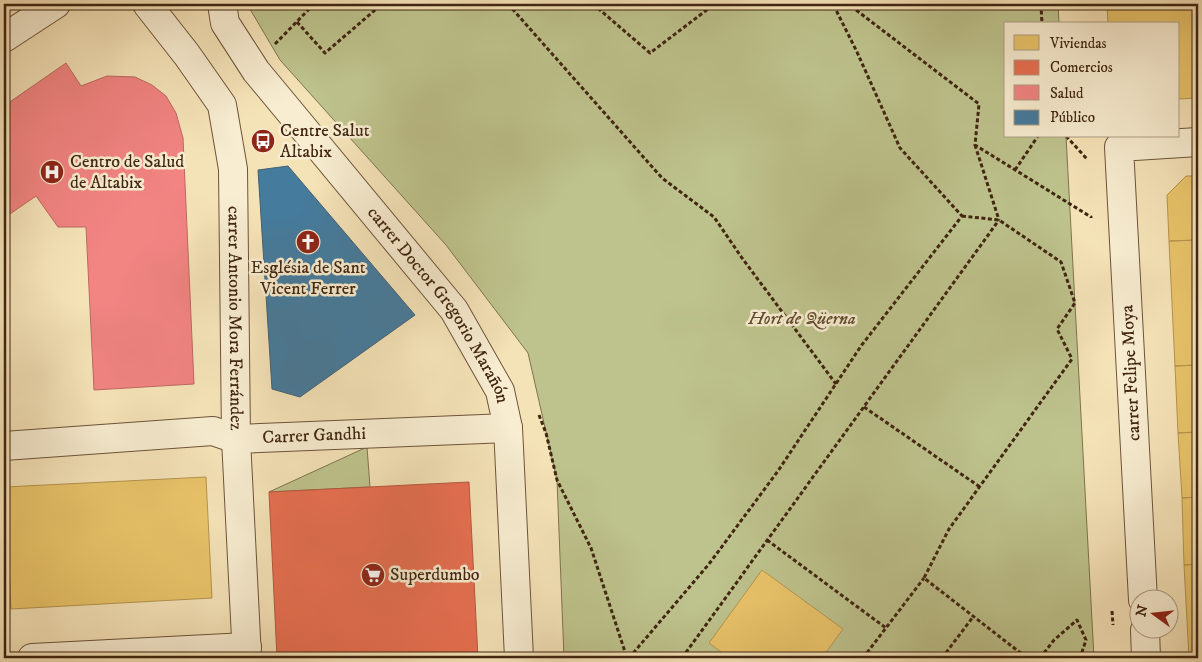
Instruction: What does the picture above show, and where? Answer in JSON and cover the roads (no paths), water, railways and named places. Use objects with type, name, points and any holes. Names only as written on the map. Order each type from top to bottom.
[{"type":"street","points":[[4,38],[56,4]]},
{"type":"street","name":"carrer Antonio Mora Ferrández","points":[[147,4],[187,54],[222,105],[233,169],[236,439],[247,653]]},
{"type":"street","name":"carrer Doctor Gregorio Marañón","points":[[222,4],[225,22],[256,71],[454,310],[500,391],[508,428],[519,658]]},
{"type":"street","name":"carrer Felipe Moya","points":[[1142,590],[1119,146],[1198,142]]},
{"type":"street","name":"Carrer Gandhi","points":[[4,446],[212,431],[236,439],[508,428]]},
{"type":"street","points":[[1145,640],[1146,658]]},
{"type":"street","points":[[32,658],[247,653]]},
{"type":"place","name":"Centre Salut Altabix","points":[[263,141]]},
{"type":"place","name":"Centro de Salud de Altabix","points":[[52,172]]},
{"type":"place","name":"Església de Sant Vicent Ferrer","points":[[308,242]]},
{"type":"place","name":"Superdumbo","points":[[373,575]]},
{"type":"park label","name":"Hort de Qüerna","points":[[802,319]]}]
